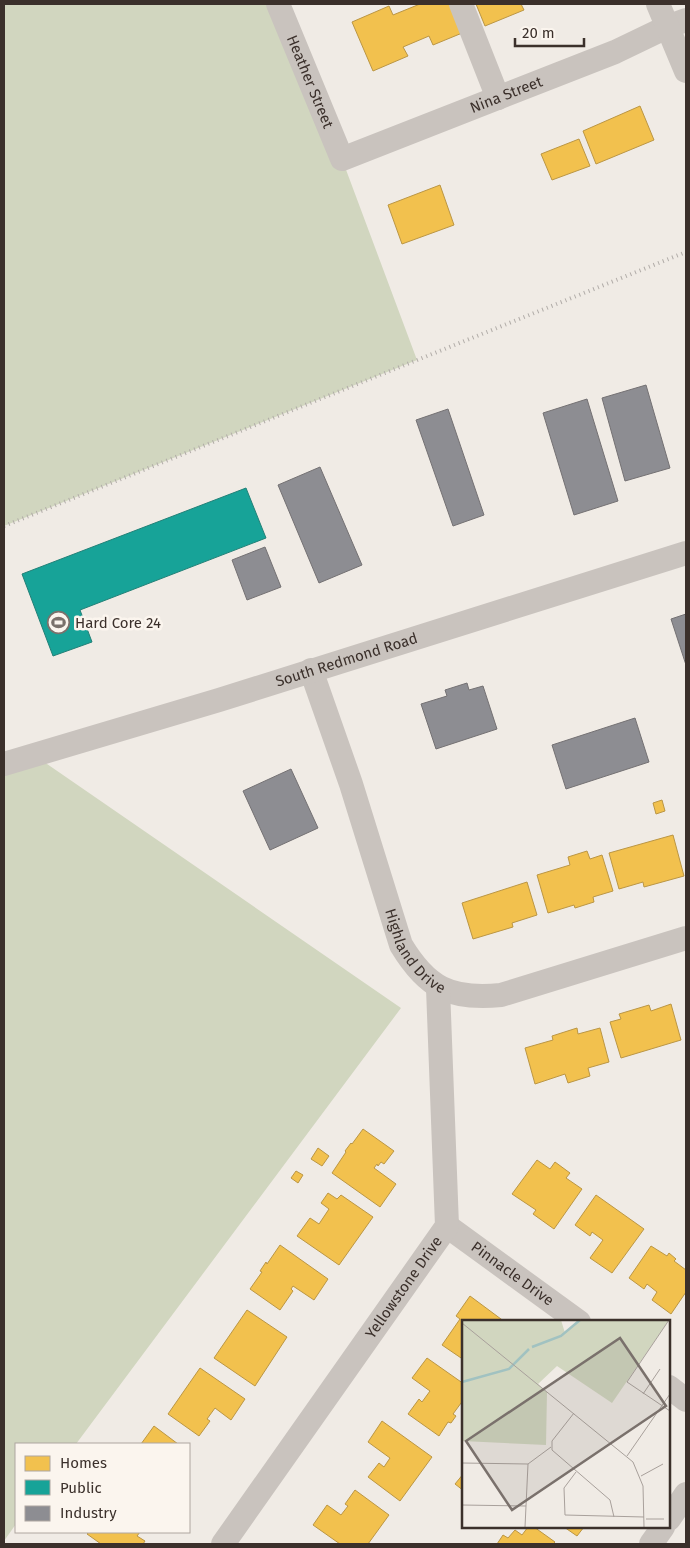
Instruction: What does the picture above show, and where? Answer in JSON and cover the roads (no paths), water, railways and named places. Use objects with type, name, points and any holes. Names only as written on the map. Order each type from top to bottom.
[{"type":"street","name":"Heather Street","points":[[278,4],[342,159]]},
{"type":"street","points":[[461,4],[498,98]]},
{"type":"street","points":[[658,4],[677,24],[686,71]]},
{"type":"street","name":"Nina Street","points":[[342,159],[615,52],[677,24]]},
{"type":"street","name":"South Redmond Road","points":[[4,764],[219,700],[686,553]]},
{"type":"street","name":"Highland Drive","points":[[311,670],[351,784],[401,945],[412,964],[438,988],[461,995],[501,995],[686,938]]},
{"type":"street","name":"Yellowstone Drive","points":[[223,1544],[447,1226],[438,988]]},
{"type":"street","name":"Pinnacle Drive","points":[[447,1226],[576,1320]]},
{"type":"street","points":[[670,1388],[686,1400]]},
{"type":"street","points":[[670,1518],[686,1494]]},
{"type":"street","points":[[651,1544],[662,1528]]},
{"type":"railway","points":[[4,526],[686,252]]},
{"type":"place","name":"Hard Core 24","points":[[59,623]]}]
